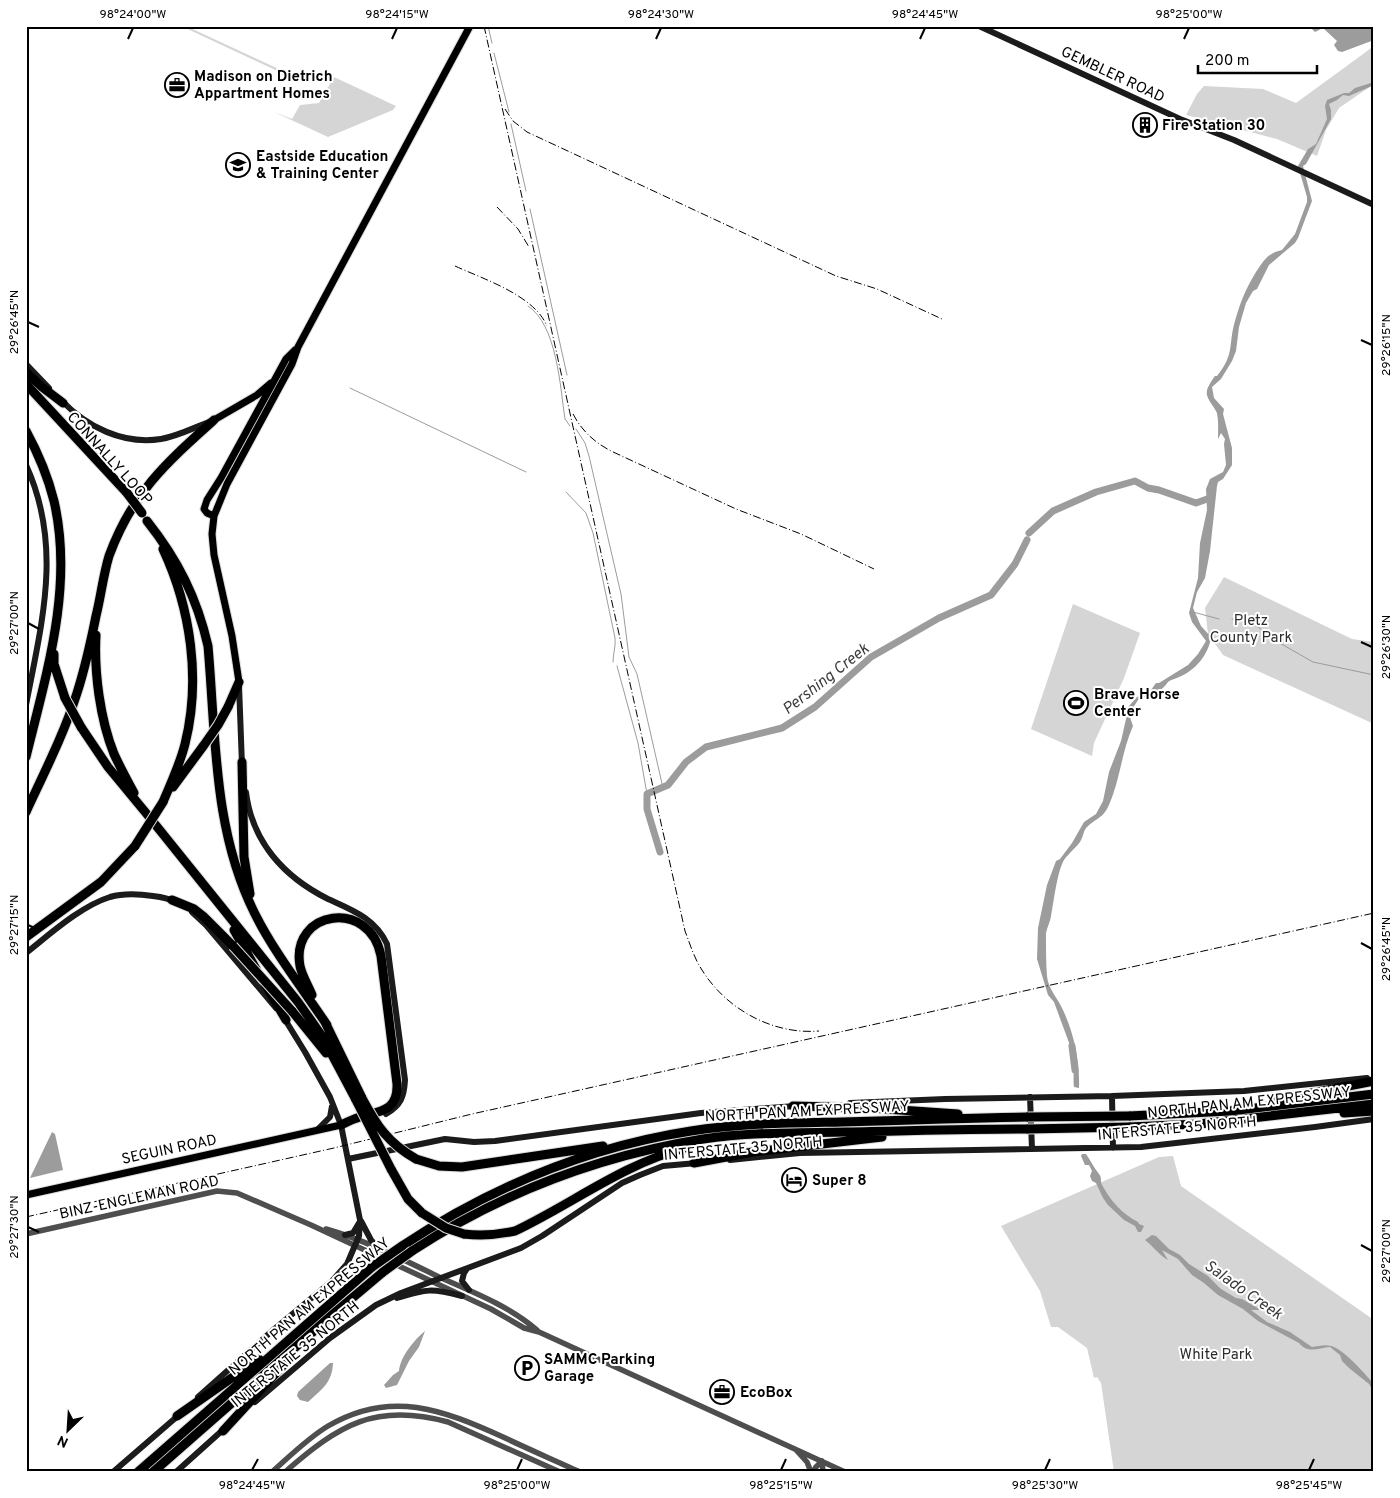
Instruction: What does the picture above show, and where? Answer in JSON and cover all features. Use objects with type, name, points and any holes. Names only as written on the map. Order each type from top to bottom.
[{"type":"highway","points":[[26,372],[63,403]]},
{"type":"highway","name":"CONNALLY LOOP","points":[[26,384],[127,493],[164,551],[176,579],[186,616],[193,678],[192,707],[185,746],[164,802],[135,846],[101,882],[28,936]]},
{"type":"highway","points":[[26,812],[60,740],[70,712],[82,676],[109,557],[129,512],[161,468],[214,420]]},
{"type":"highway","points":[[26,430],[45,471],[54,501],[61,565],[59,605],[54,636],[26,758]]},
{"type":"highway","points":[[144,517],[168,547],[185,578],[198,606],[204,627],[208,646],[222,812],[234,865],[255,914],[270,940],[327,1026]]},
{"type":"highway","points":[[97,614],[96,672],[104,717],[114,754],[146,813]]},
{"type":"highway","points":[[54,636],[54,664],[65,698],[108,767],[298,1002],[322,1036],[359,1099],[389,1140],[416,1159],[438,1166],[462,1168],[604,1145],[618,1146]]},
{"type":"highway","points":[[164,802],[218,725],[228,708],[238,682]]},
{"type":"highway","points":[[242,762],[244,857],[248,886],[255,914]]},
{"type":"highway","points":[[172,900],[203,916],[233,946],[292,1011],[345,1077]]},
{"type":"highway","points":[[218,902],[286,1020]]},
{"type":"highway","points":[[341,1125],[357,1118],[384,1110],[394,1102],[398,1090],[380,946],[366,926],[346,918],[317,923],[310,929],[301,947],[300,964],[302,974],[327,1026],[359,1099],[391,1169],[408,1199],[422,1214],[446,1228],[464,1234],[481,1236],[515,1231],[625,1170],[652,1158],[694,1145],[704,1139]]},
{"type":"highway","points":[[1198,1113],[1374,1079]]},
{"type":"highway","name":"NORTH PAN AM EXPRESSWAY","points":[[138,1472],[372,1267],[402,1246],[455,1212],[506,1186],[570,1161],[618,1146],[691,1131],[742,1125],[1198,1113],[1374,1094]]},
{"type":"highway","name":"NORTH PAN AM EXPRESSWAY","points":[[153,1472],[370,1282],[412,1251],[453,1225],[490,1205],[553,1178],[621,1156],[704,1139],[733,1136],[1198,1124],[1374,1104]]},
{"type":"highway","points":[[793,1106],[912,1110],[1005,1118]]},
{"type":"highway","points":[[1284,1115],[1374,1112]]},
{"type":"highway","points":[[694,1164],[753,1152],[890,1136],[914,1131]]},
{"type":"highway","points":[[223,1431],[291,1357],[370,1282]]},
{"type":"highway","points":[[177,1416],[296,1333]]},
{"type":"main road","points":[[341,1125],[386,1114],[396,1107],[403,1097],[405,1080],[387,944],[383,935],[370,920],[309,888],[285,870],[273,858],[257,832],[250,814],[242,762],[238,682],[233,644],[214,554],[212,534],[214,516],[227,484],[292,364],[298,347],[470,26]]},
{"type":"main road","name":"GEMBLER ROAD","points":[[979,26],[1180,119],[1260,152],[1374,205]]},
{"type":"main road","points":[[214,516],[205,511],[205,504],[286,360],[298,347]]},
{"type":"main road","points":[[26,364],[73,413],[95,428],[130,439],[160,439],[174,436],[214,420],[257,395],[276,378]]},
{"type":"main road","points":[[26,465],[44,518],[48,562],[44,606],[26,705]]},
{"type":"main road","points":[[26,953],[82,910],[109,898],[126,894],[145,894],[172,900],[188,909],[206,925],[286,1020],[305,1052],[332,1103],[341,1125],[360,1220],[379,1249]]},
{"type":"main road","name":"INTERSTATE 35 NORTH","points":[[348,1159],[446,1140],[495,1141],[700,1113],[793,1106],[942,1099],[1112,1096],[1244,1091],[1374,1079]]},
{"type":"main road","points":[[1112,1096],[1114,1148]]},
{"type":"main road","points":[[1030,1097],[1032,1149]]},
{"type":"main road","points":[[317,1130],[330,1117],[332,1103]]},
{"type":"main road","name":"INTERSTATE 35 NORTH","points":[[176,1472],[330,1338],[375,1306],[401,1292],[467,1269],[528,1244],[622,1183],[663,1166],[800,1153],[1114,1148],[1178,1144],[1374,1119]]},
{"type":"main road","name":"SEGUIN ROAD","points":[[26,1195],[341,1125]]},
{"type":"main road","points":[[345,1235],[353,1232],[360,1220]]},
{"type":"main road","name":"INTERSTATE 35 NORTH","points":[[112,1472],[272,1331],[332,1282],[347,1264],[355,1247],[360,1220]]},
{"type":"main road","points":[[467,1269],[462,1281],[469,1290]]},
{"type":"main road","points":[[375,1306],[422,1290],[438,1290],[462,1296]]},
{"type":"street","name":"BINZ-ENGLEMAN ROAD","points":[[26,1234],[216,1191],[237,1193],[491,1309],[524,1328],[539,1332],[845,1472]]},
{"type":"street","name":"BINZ-ENGLEMAN ROAD","points":[[310,1225],[358,1239],[499,1304],[528,1322],[539,1332]]},
{"type":"street","points":[[272,1472],[315,1435],[335,1422],[375,1408],[400,1406],[424,1408],[449,1414],[580,1472]]},
{"type":"street","points":[[285,1472],[317,1444],[342,1428],[367,1419],[401,1414],[448,1422],[560,1472]]},
{"type":"street","points":[[795,1449],[807,1462],[812,1472],[822,1461]]},
{"type":"street","points":[[822,1461],[823,1472]]},
{"type":"green space","points":[[181,26],[186,26],[285,72],[284,74]]},
{"type":"green space","points":[[1374,46],[1374,84],[1339,108],[1326,130],[1317,156],[1277,139],[1186,115],[1197,94],[1204,86],[1263,89],[1296,103]]},
{"type":"green space","points":[[334,77],[396,106],[393,110],[328,137],[274,112],[292,119],[300,105],[319,103]]},
{"type":"green space","name":"Pletz County Park","points":[[1224,577],[1352,639],[1374,642],[1374,724],[1223,655],[1208,634],[1205,608]]},
{"type":"green space","name":"Brave Horse Center","points":[[1073,604],[1140,633],[1124,678],[1094,743],[1092,756],[1031,729]]},
{"type":"green space","name":"White Park","points":[[1173,1156],[1181,1186],[1374,1320],[1374,1472],[1114,1472],[1101,1383],[1097,1377],[1094,1378],[1087,1348],[1058,1327],[1051,1327],[1040,1291],[1001,1226],[1159,1157]]},
{"type":"shaded area","points":[[1309,26],[1374,26],[1374,40],[1342,52],[1338,51],[1334,45],[1337,41],[1323,28],[1315,32]]},
{"type":"shaded area","points":[[1374,82],[1372,86],[1349,96],[1343,95],[1329,104],[1331,119],[1306,164],[1303,166],[1312,201],[1298,238],[1295,243],[1269,265],[1257,289],[1253,291],[1246,303],[1239,327],[1236,351],[1232,361],[1221,379],[1212,387],[1214,398],[1224,409],[1223,414],[1232,448],[1232,465],[1223,479],[1218,482],[1205,578],[1197,592],[1193,608],[1201,626],[1211,637],[1210,643],[1204,656],[1190,671],[1169,681],[1156,693],[1147,697],[1140,697],[1129,714],[1133,726],[1115,789],[1107,809],[1103,815],[1086,829],[1080,842],[1064,860],[1059,872],[1046,933],[1047,971],[1049,985],[1067,1019],[1076,1048],[1079,1088],[1074,1087],[1075,1059],[1054,1002],[1048,995],[1037,959],[1038,928],[1047,885],[1056,861],[1060,859],[1072,843],[1084,822],[1096,814],[1103,801],[1109,772],[1121,741],[1129,706],[1136,698],[1151,690],[1156,683],[1188,665],[1206,641],[1192,622],[1189,613],[1198,578],[1200,543],[1207,510],[1206,489],[1210,479],[1223,472],[1226,465],[1225,439],[1221,433],[1218,439],[1217,413],[1208,398],[1208,387],[1223,368],[1229,355],[1237,314],[1252,278],[1261,264],[1273,253],[1282,250],[1295,234],[1307,202],[1298,166],[1308,149],[1316,144],[1327,119],[1325,106],[1327,100]]},
{"type":"shaded area","points":[[52,1132],[55,1134],[63,1170],[30,1178]]},
{"type":"shaded area","points":[[1082,1154],[1086,1154],[1100,1175],[1102,1185],[1113,1202],[1127,1215],[1144,1226],[1141,1232],[1138,1232],[1135,1226],[1124,1220],[1108,1205],[1096,1183],[1092,1181],[1090,1176],[1092,1171],[1089,1165],[1085,1165]]},
{"type":"shaded area","points":[[1152,1235],[1156,1236],[1169,1249],[1208,1276],[1221,1289],[1261,1310],[1251,1310],[1267,1322],[1290,1332],[1312,1347],[1329,1345],[1342,1352],[1374,1384],[1374,1392],[1369,1384],[1349,1368],[1342,1361],[1340,1355],[1330,1347],[1313,1350],[1306,1348],[1258,1321],[1243,1309],[1218,1295],[1192,1275],[1178,1259],[1162,1250],[1168,1260],[1165,1258],[1145,1240]]},
{"type":"shaded area","points":[[425,1331],[419,1347],[409,1361],[397,1385],[386,1388],[384,1385],[399,1371],[408,1349]]},
{"type":"shaded area","points":[[330,1363],[333,1363],[331,1376],[325,1385],[308,1402],[300,1400],[297,1396],[298,1392]]},
{"type":"waterway","points":[[488,26],[492,43]]},
{"type":"waterway","points":[[494,53],[509,112]]},
{"type":"waterway","points":[[511,124],[526,191]]},
{"type":"waterway","points":[[530,209],[567,375]]},
{"type":"waterway","points":[[528,306],[538,315],[551,341],[556,357],[565,419],[570,426]]},
{"type":"waterway","points":[[350,388],[526,472]]},
{"type":"waterway","points":[[576,429],[585,443],[589,456],[621,594],[629,657],[637,674],[663,788]]},
{"type":"waterway","name":"Pershing Creek","points":[[1029,533],[1053,511],[1096,492],[1135,481],[1148,488],[1196,503],[1210,498]]},
{"type":"waterway","points":[[566,492],[586,513],[593,533],[615,638],[613,662]]},
{"type":"waterway","name":"Pershing Creek","points":[[660,852],[647,809],[647,794],[668,785],[686,762],[706,747],[782,728],[815,707],[871,657],[939,618],[991,595],[1015,564],[1027,540]]},
{"type":"waterway","points":[[1193,612],[1219,619]]},
{"type":"waterway","points":[[1232,619],[1246,621],[1258,627],[1278,642],[1313,662],[1374,675]]},
{"type":"waterway","points":[[617,666],[638,743],[647,794]]},
{"type":"waterway","name":"Salado Creek","points":[[1072,1046],[1075,1070]]},
{"type":"railway","points":[[484,26],[685,931],[694,956],[702,970],[724,997],[737,1007],[752,1017],[785,1029],[819,1031]]},
{"type":"railway","points":[[505,109],[513,121],[527,132],[836,276],[877,289],[942,319]]},
{"type":"railway","points":[[497,207],[518,229],[529,247]]},
{"type":"railway","points":[[455,266],[507,289],[520,297],[531,305],[547,326]]},
{"type":"railway","points":[[573,414],[589,436],[611,451],[736,509],[801,534],[874,569]]},
{"type":"railway","points":[[26,1217],[334,1148],[472,1114],[1374,913]]},
{"type":"place","name":"Madison on Dietrich Appartment Homes","points":[[177,85]]},
{"type":"place","name":"Fire Station 30","points":[[1145,125]]},
{"type":"place","name":"Eastside Education & Training Center","points":[[238,165]]},
{"type":"place","name":"Brave Horse Center","points":[[1076,703]]},
{"type":"place","name":"Super 8","points":[[794,1180]]},
{"type":"place","name":"SAMMC Parking Garage","points":[[527,1368]]},
{"type":"place","name":"EcoBox","points":[[722,1392]]}]
